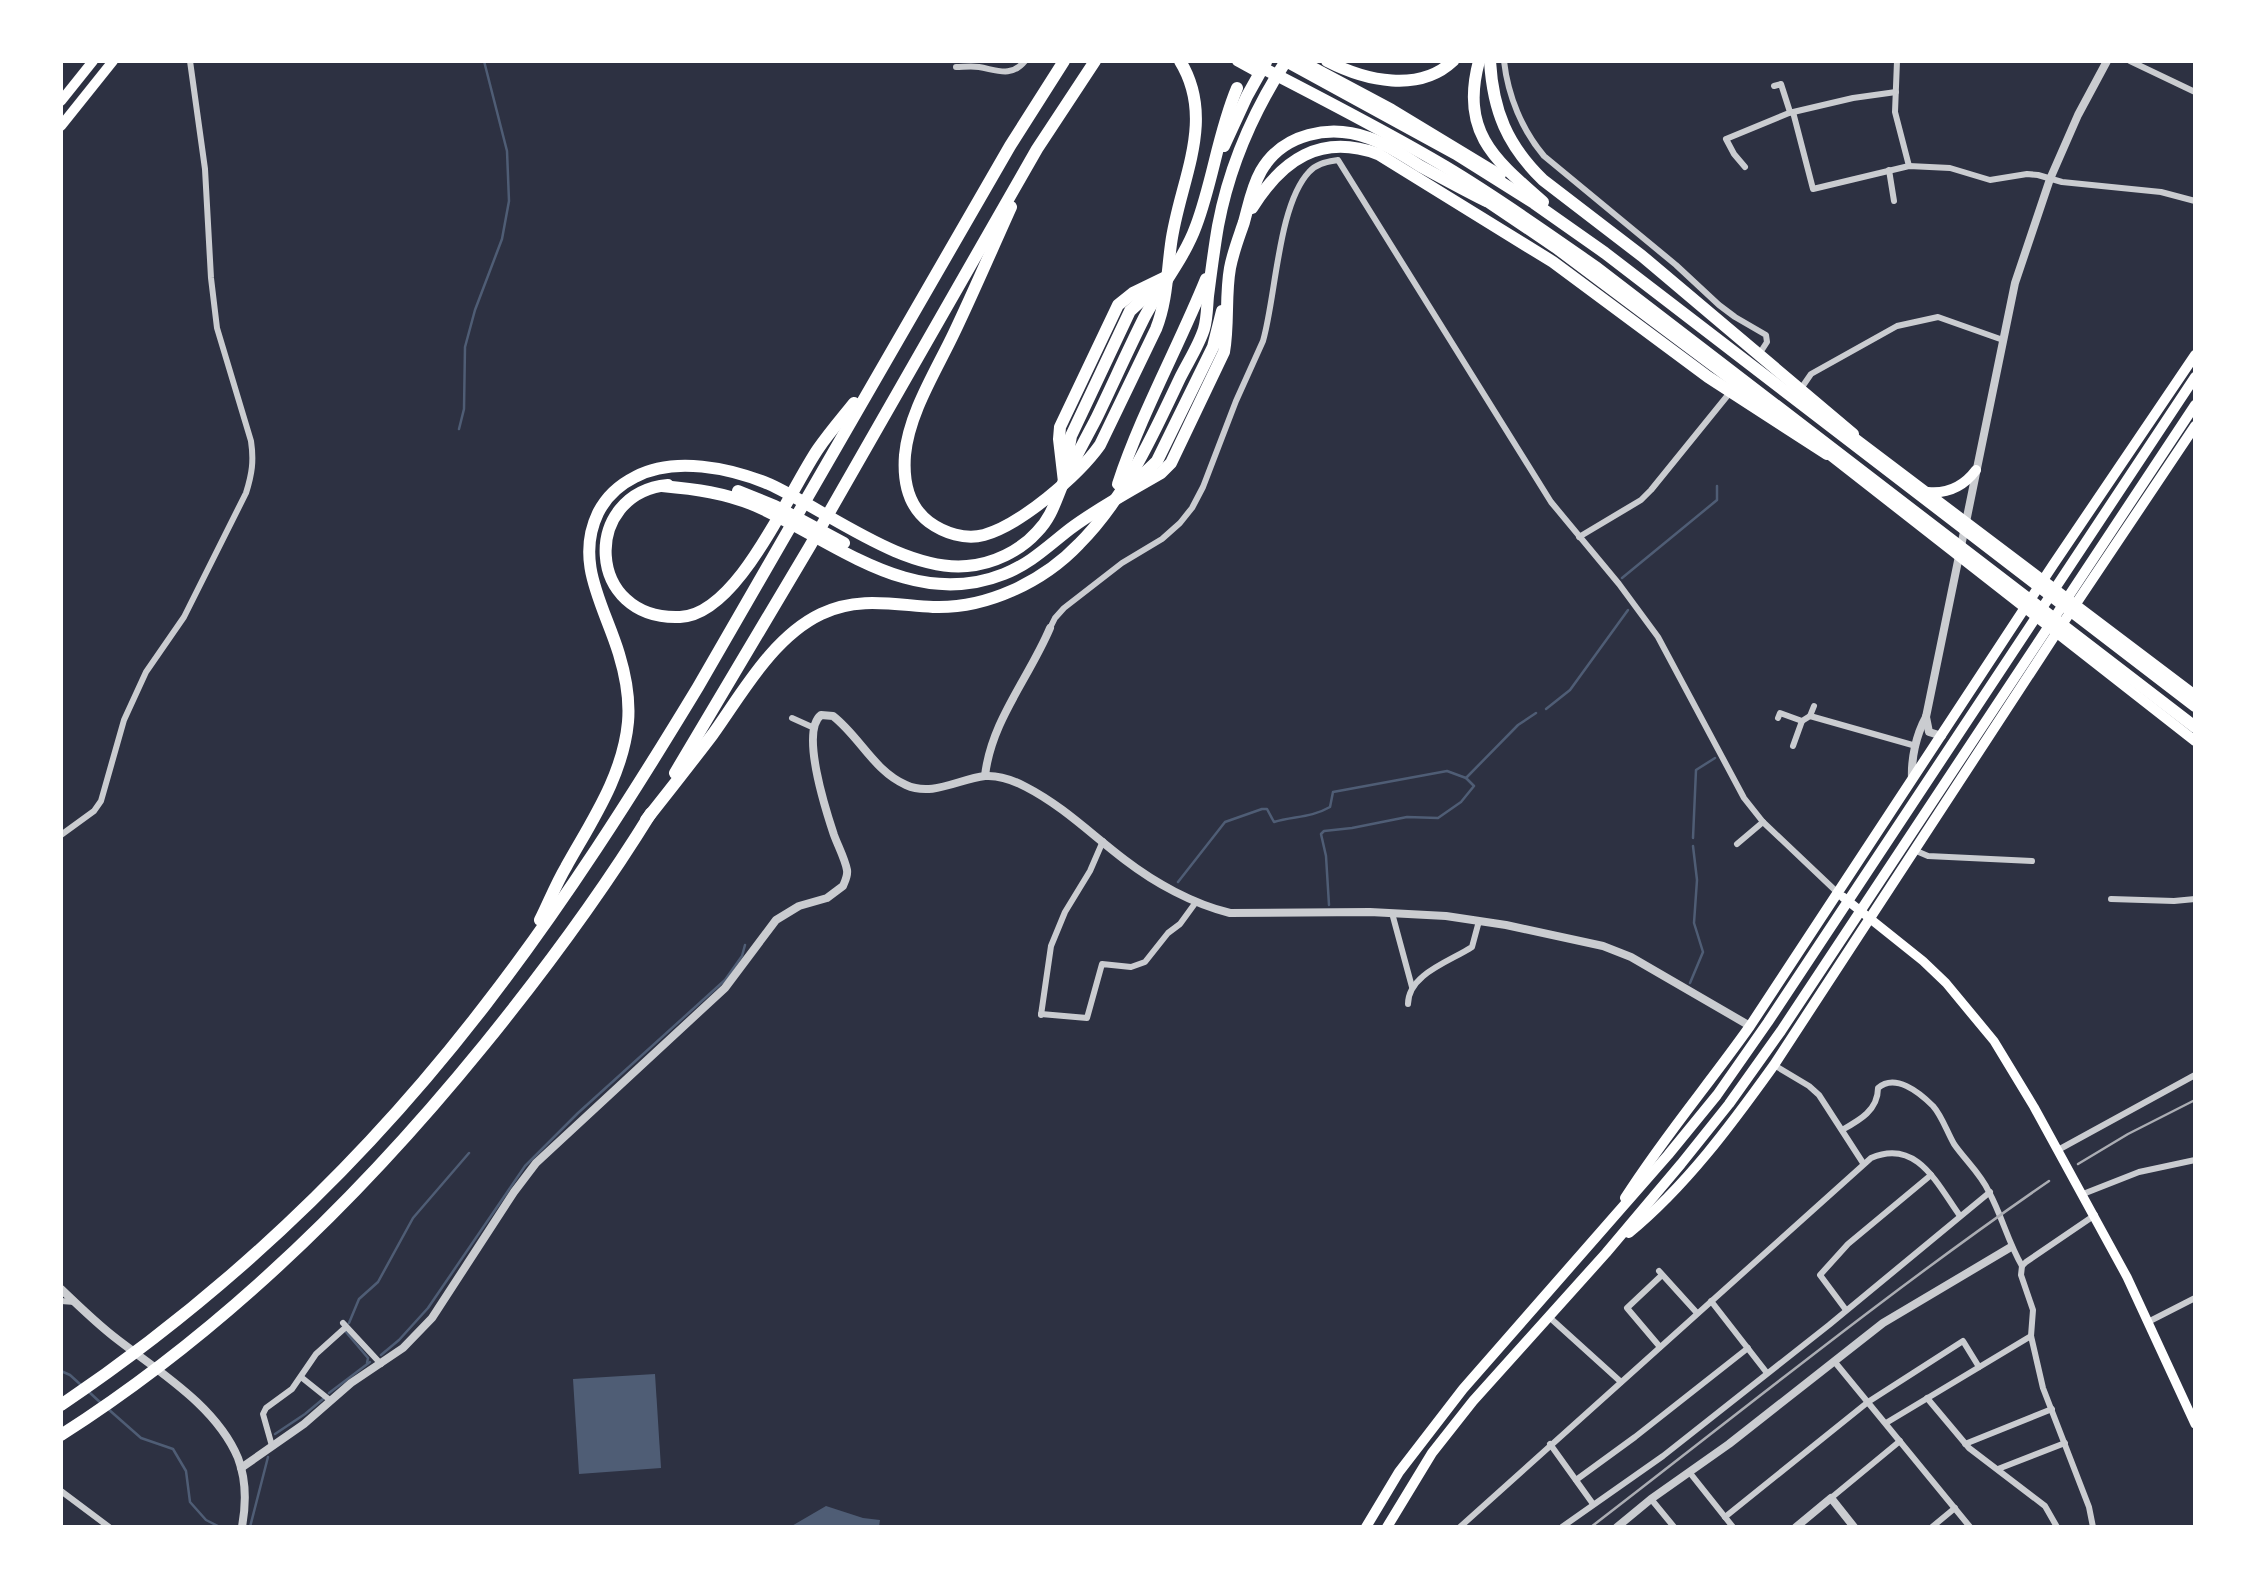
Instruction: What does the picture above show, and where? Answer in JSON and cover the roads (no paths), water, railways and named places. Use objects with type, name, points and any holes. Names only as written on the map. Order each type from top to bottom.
[{"type":"highway","points":[[62,1404],[204,1300],[362,1150],[446,1055],[527,948],[644,775],[1010,146],[1064,61]]},
{"type":"highway","points":[[61,1435],[182,1349],[273,1271],[329,1218],[430,1112],[534,981],[585,912],[646,820],[810,545],[1037,149],[1095,61]]},
{"type":"highway","points":[[1037,149],[916,415],[905,453],[905,480],[914,505],[923,517],[934,525],[959,536],[978,536],[997,531],[1017,521],[1090,460],[1100,445],[1156,329],[1162,314],[1171,244],[1188,179],[1197,122],[1196,100],[1180,61]]},
{"type":"highway","points":[[527,948],[564,871],[603,802],[618,765],[625,738],[628,700],[626,679],[619,652],[593,585],[589,564],[588,545],[592,525],[611,494],[625,482],[659,468],[709,468],[752,477],[784,491],[903,555],[936,565],[968,566],[1003,557],[1037,533],[1049,518],[1064,482],[1060,428],[1118,305],[1133,293],[1169,275],[1195,229],[1234,123],[1267,61]]},
{"type":"highway","points":[[1210,330],[1212,262],[1235,164],[1260,103],[1286,61],[1398,121],[1534,203],[1605,253],[1924,493],[1966,521],[2195,695]]},
{"type":"highway","points":[[1328,61],[1372,78],[1403,81],[1434,76],[1453,61]]},
{"type":"highway","points":[[1346,61],[1403,81]]},
{"type":"highway","points":[[1479,61],[1473,105],[1481,136],[1498,160],[1546,204]]},
{"type":"highway","points":[[1490,61],[1494,94],[1501,120],[1513,147],[1543,180],[1642,256],[1820,404],[1970,534],[2195,706]]},
{"type":"highway","points":[[1305,63],[1392,108],[1546,204],[1924,493],[1944,492],[1961,486],[1976,470]]},
{"type":"highway","points":[[1246,64],[1378,135],[1486,201],[1555,248],[1959,555],[2195,741]]},
{"type":"highway","points":[[1246,64],[1380,129],[1527,218],[1597,268],[2195,727]]},
{"type":"highway","points":[[1209,185],[1223,125],[1237,89]]},
{"type":"highway","points":[[646,820],[755,675],[786,639],[805,623],[836,608],[857,603],[952,606],[975,603],[996,596],[1038,575],[1077,546],[1143,455],[1210,330],[1254,186],[1261,171],[1274,155],[1305,136],[1331,131],[1357,135],[1376,141],[1486,201]]},
{"type":"highway","points":[[1244,220],[1268,183],[1298,156],[1326,149],[1357,148],[1387,159],[1537,251],[1620,309],[1708,377],[1883,488]]},
{"type":"highway","points":[[885,362],[818,450],[797,485],[773,526],[741,576],[714,604],[701,612],[683,617],[659,617],[645,613],[622,596],[612,581],[607,564],[608,532],[621,508],[633,498],[662,486],[729,496],[772,514],[859,561],[914,581],[951,584],[992,579],[1024,564],[1112,501],[1161,473],[1171,463],[1224,352],[1227,338],[1212,262]]},
{"type":"highway","points":[[1112,501],[1129,449],[1185,330],[1212,262]]},
{"type":"highway","points":[[1604,1230],[1654,1152],[1750,1026],[2077,529],[2195,355]]},
{"type":"highway","points":[[1366,1527],[1399,1472],[1463,1390],[1604,1230],[1717,1095],[2195,376]]},
{"type":"highway","points":[[1387,1527],[1432,1452],[1473,1401],[1606,1253],[1729,1104],[1789,1019],[2195,405]]},
{"type":"highway","points":[[1606,1253],[1644,1221],[1683,1181],[1740,1112],[1774,1065],[2195,426]]},
{"type":"highway","points":[[2077,529],[2080,541],[2089,549],[2115,547]]},
{"type":"highway","points":[[1998,649],[2009,648],[2026,660],[2032,671]]},
{"type":"highway","points":[[1750,1026],[1772,1040],[1786,1041],[1792,1037]]},
{"type":"main road","points":[[61,101],[93,61]]},
{"type":"main road","points":[[61,126],[113,61]]},
{"type":"main road","points":[[1839,894],[1923,961],[1946,983],[1981,1024],[2011,1068],[2095,1215],[2195,1424]]},
{"type":"street","points":[[61,835],[94,811],[101,801],[124,720],[146,672],[184,617],[246,493],[252,474],[254,460],[251,441],[217,328],[211,278],[205,169],[190,61]]},
{"type":"street","points":[[956,67],[978,67],[1005,73],[1014,71],[1026,61]]},
{"type":"street","points":[[1504,61],[1515,106],[1533,143],[1555,166],[1676,265],[1719,305],[1766,335],[1765,347],[1754,362],[1651,490],[1641,500],[1579,537]]},
{"type":"street","points":[[1898,61],[1895,113],[1909,166]]},
{"type":"street","points":[[1912,782],[1911,765],[1926,717],[2015,283],[2050,179],[2078,115],[2107,61]]},
{"type":"street","points":[[2130,61],[2195,92]]},
{"type":"street","points":[[1774,86],[1781,83],[1792,112],[1812,189],[1909,166],[1950,168],[1990,180],[2026,174],[2161,192],[2195,201]]},
{"type":"street","points":[[1745,167],[1726,139],[1792,112],[1853,98],[1896,92]]},
{"type":"street","points":[[985,776],[991,742],[1040,652],[1055,618],[1064,608],[1122,564],[1174,529],[1197,500],[1262,341],[1286,219],[1295,196],[1311,169],[1319,164],[1338,160],[1551,502],[1619,584],[1658,637],[1744,798],[1763,821],[1839,894]]},
{"type":"street","points":[[1889,170],[1894,201]]},
{"type":"street","points":[[1797,394],[1811,374],[1897,326],[1938,317],[2003,340]]},
{"type":"street","points":[[1793,746],[1802,721],[1810,716],[1814,706]]},
{"type":"street","points":[[1778,718],[1780,713],[1784,713],[1802,721]]},
{"type":"street","points":[[241,1468],[304,1424],[351,1383],[403,1348],[432,1318],[514,1192],[536,1163],[725,988],[776,920],[799,906],[827,898],[843,886],[847,870],[817,777],[813,727],[821,715],[833,716],[841,722],[880,769],[916,789],[937,788],[985,776],[998,776],[1024,786],[1076,818],[1137,868],[1196,902],[1230,913],[1392,913],[1479,921],[1618,950],[1750,1026]]},
{"type":"street","points":[[1810,716],[1916,747]]},
{"type":"street","points":[[1926,717],[1929,732],[1942,736]]},
{"type":"street","points":[[792,718],[813,727]]},
{"type":"street","points":[[1737,844],[1763,821]]},
{"type":"street","points":[[1103,841],[1090,871],[1065,912],[1051,946],[1041,1016],[1087,1018],[1102,964],[1131,967],[1145,962],[1196,902]]},
{"type":"street","points":[[1914,850],[1928,856],[2032,861]]},
{"type":"street","points":[[2111,899],[2195,899]]},
{"type":"street","points":[[1392,913],[1412,987]]},
{"type":"street","points":[[1408,1004],[1412,987],[1429,972],[1472,947],[1479,921]]},
{"type":"street","points":[[1774,1065],[1819,1095],[1863,1163]]},
{"type":"street","points":[[2058,1150],[2195,1075]]},
{"type":"street","points":[[1842,1130],[1871,1110],[1878,1097],[1878,1088],[1885,1082],[1896,1081],[1934,1107],[1954,1144],[1991,1196],[2022,1266],[2021,1275],[2033,1310],[2031,1336],[2043,1388],[2089,1507],[2093,1527]]},
{"type":"street","points":[[1460,1527],[1863,1163],[1880,1154],[1904,1154],[1915,1159],[1931,1175],[1960,1216]]},
{"type":"street","points":[[2083,1195],[2139,1172],[2195,1160]]},
{"type":"street","points":[[1846,1310],[1819,1275],[1847,1244],[1931,1175]]},
{"type":"street","points":[[1562,1527],[1663,1456],[1960,1216],[1991,1196]]},
{"type":"street","points":[[2022,1266],[2095,1215]]},
{"type":"street","points":[[1617,1527],[1883,1323],[1953,1283],[2010,1243]]},
{"type":"street","points":[[1660,1347],[1627,1308],[1660,1273],[1698,1313]]},
{"type":"street","points":[[61,1289],[207,1413],[229,1443],[241,1468],[245,1493],[243,1527]]},
{"type":"street","points":[[2148,1322],[2195,1298]]},
{"type":"street","points":[[61,1301],[75,1302]]},
{"type":"street","points":[[1711,1301],[1767,1373]]},
{"type":"street","points":[[1548,1316],[1621,1382]]},
{"type":"street","points":[[272,1446],[263,1414],[292,1389],[316,1354],[344,1325],[381,1364]]},
{"type":"street","points":[[1886,1423],[2031,1336]]},
{"type":"street","points":[[1725,1517],[1868,1402],[1963,1341],[1979,1367]]},
{"type":"street","points":[[1576,1480],[1748,1348]]},
{"type":"street","points":[[1834,1361],[1970,1527]]},
{"type":"street","points":[[301,1377],[331,1401]]},
{"type":"street","points":[[1927,1398],[1965,1444],[2045,1506],[2057,1527]]},
{"type":"street","points":[[1965,1444],[2052,1409]]},
{"type":"street","points":[[1796,1527],[1900,1441]]},
{"type":"street","points":[[1998,1469],[2064,1443]]},
{"type":"street","points":[[1550,1444],[1593,1504]]},
{"type":"street","points":[[1690,1473],[1733,1527]]},
{"type":"street","points":[[61,1491],[109,1527]]},
{"type":"street","points":[[1831,1498],[1854,1527]]},
{"type":"street","points":[[1651,1499],[1674,1527]]},
{"type":"street","points":[[1932,1527],[1955,1508]]},
{"type":"water","points":[[655,1374],[661,1468],[579,1474],[573,1379]]},
{"type":"water","points":[[826,1506],[863,1518],[880,1520],[879,1527],[790,1527]]},
{"type":"waterway","points":[[459,429],[464,409],[465,347],[475,310],[502,239],[509,201],[507,151],[484,61]]},
{"type":"waterway","points":[[1622,578],[1717,500],[1717,486]]},
{"type":"waterway","points":[[1546,709],[1570,690],[1628,610]]},
{"type":"waterway","points":[[1466,778],[1518,725],[1536,713]]},
{"type":"waterway","points":[[1693,838],[1696,770],[1715,758]]},
{"type":"waterway","points":[[1178,882],[1225,822],[1262,809],[1267,809],[1274,822],[1309,815],[1330,807],[1333,792],[1447,771],[1466,778],[1474,786],[1461,802],[1438,818],[1407,817],[1324,831],[1321,834],[1326,856],[1329,905]]},
{"type":"waterway","points":[[1690,983],[1703,952],[1694,923],[1697,880],[1693,846]]},
{"type":"waterway","points":[[381,1355],[399,1340],[428,1308],[525,1166],[578,1113],[725,980],[742,956],[745,945]]},
{"type":"waterway","points":[[349,1323],[359,1299],[378,1282],[413,1218],[469,1153]]},
{"type":"waterway","points":[[346,1332],[368,1358],[367,1363]]},
{"type":"waterway","points":[[329,1393],[370,1362]]},
{"type":"waterway","points":[[61,1371],[81,1385]]},
{"type":"waterway","points":[[89,1392],[102,1404]]},
{"type":"waterway","points":[[275,1434],[323,1399]]},
{"type":"waterway","points":[[107,1408],[141,1438],[173,1449],[186,1471],[190,1502],[206,1520],[220,1527]]},
{"type":"waterway","points":[[250,1527],[268,1457]]},
{"type":"railway","points":[[2078,1164],[2128,1134],[2195,1100]]},
{"type":"railway","points":[[1591,1527],[1875,1307],[2049,1181]]}]
